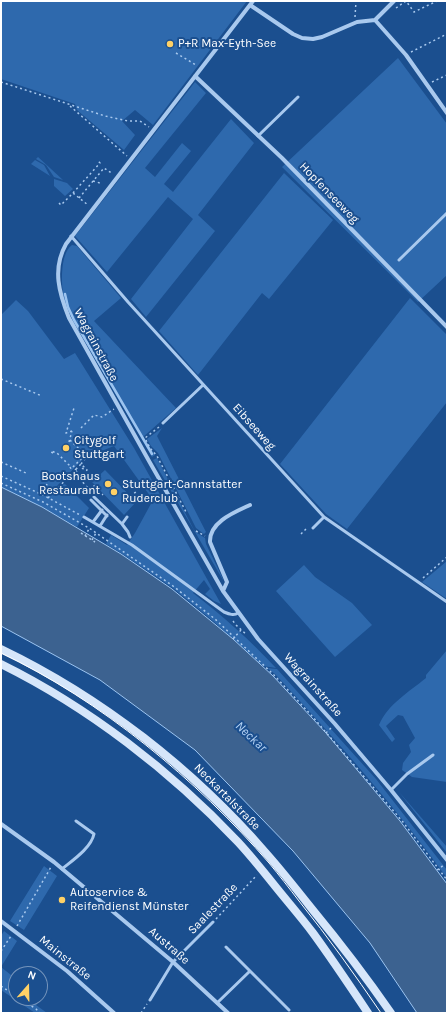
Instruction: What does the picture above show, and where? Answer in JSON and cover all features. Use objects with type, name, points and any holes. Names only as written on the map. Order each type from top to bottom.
[{"type":"main road","name":"Neckartalstraße","points":[[1,649],[45,672],[102,708],[172,761],[202,787],[266,852],[340,943],[391,1013]]},
{"type":"main road","name":"Neckartalstraße","points":[[1,664],[81,710],[163,771],[227,831],[262,870],[312,932],[368,1013]]},
{"type":"street","points":[[251,3],[293,34],[302,38],[313,39],[322,37],[354,23],[375,20],[393,2]]},
{"type":"street","name":"Wagrainstraße","points":[[251,3],[71,236],[62,250],[58,264],[59,284],[64,304],[70,318],[148,461],[223,591],[258,639],[335,724],[391,790],[447,860]]},
{"type":"street","points":[[375,20],[406,55],[447,113]]},
{"type":"street","name":"Hopfenseeweg","points":[[195,76],[258,136],[447,327]]},
{"type":"street","points":[[223,591],[227,582],[210,542],[210,537],[214,529],[226,516],[250,504]]},
{"type":"street","name":"Austraße","points":[[1,824],[54,862],[174,962],[228,1013]]},
{"type":"street","name":"Mainstraße","points":[[1,922],[67,972],[114,1013]]},
{"type":"lane","points":[[258,136],[298,97]]},
{"type":"lane","points":[[400,260],[447,213]]},
{"type":"lane","name":"Eibseeweg","points":[[71,236],[203,385],[324,517],[447,602]]},
{"type":"lane","points":[[164,423],[203,385]]},
{"type":"lane","points":[[94,497],[122,524],[130,537]]},
{"type":"lane","points":[[91,500],[106,516]]},
{"type":"lane","points":[[93,522],[104,507]]},
{"type":"lane","points":[[100,526],[106,516],[110,513]]},
{"type":"lane","points":[[84,517],[132,545],[182,580],[218,609],[230,615],[238,613]]},
{"type":"lane","points":[[122,524],[127,517]]},
{"type":"lane","points":[[313,528],[324,517]]},
{"type":"lane","points":[[391,790],[407,774],[433,755]]},
{"type":"lane","points":[[62,869],[85,849],[93,838],[94,834],[76,820]]},
{"type":"lane","name":"Saalestraße","points":[[150,1000],[174,962],[213,922]]},
{"type":"lane","points":[[226,946],[289,1010]]},
{"type":"lane","points":[[217,1003],[250,971]]},
{"type":"path","points":[[354,23],[356,1]]},
{"type":"path","points":[[393,2],[396,8],[406,1],[414,12],[437,1]]},
{"type":"path","points":[[406,55],[447,34]]},
{"type":"path","points":[[176,53],[201,68]]},
{"type":"path","points":[[426,85],[447,76]]},
{"type":"path","points":[[1,82],[105,116],[128,121],[140,121],[152,130]]},
{"type":"path","points":[[68,105],[131,158]]},
{"type":"path","points":[[59,203],[61,205],[82,184],[100,163],[98,161]]},
{"type":"path","points":[[79,198],[104,168],[117,177]]},
{"type":"path","points":[[93,181],[100,183]]},
{"type":"path","points":[[73,193],[85,202]]},
{"type":"path","points":[[1,380],[42,396]]},
{"type":"path","points":[[82,428],[94,415],[102,417],[118,406]]},
{"type":"path","points":[[69,442],[72,431],[66,433],[74,408]]},
{"type":"path","points":[[164,423],[145,438],[150,448],[157,456],[188,516]]},
{"type":"path","points":[[70,440],[85,455]]},
{"type":"path","points":[[54,452],[62,457],[71,469],[85,455],[101,448]]},
{"type":"path","points":[[48,498],[92,452]]},
{"type":"path","points":[[4,459],[2,462],[26,472]]},
{"type":"path","points":[[81,464],[87,470],[86,471],[82,468]]},
{"type":"path","points":[[76,475],[90,490],[95,485]]},
{"type":"path","points":[[1,476],[43,495],[84,517]]},
{"type":"path","points":[[1,483],[43,502],[96,533],[173,586],[215,619],[274,675],[317,721],[403,822],[447,880]]},
{"type":"path","points":[[43,495],[47,484]]},
{"type":"path","points":[[130,496],[136,492]]},
{"type":"path","points":[[195,529],[204,536]]},
{"type":"path","points":[[85,536],[88,531]]},
{"type":"path","points":[[81,533],[95,542]]},
{"type":"path","points":[[92,540],[95,536]]},
{"type":"path","points":[[419,582],[447,557]]},
{"type":"path","points":[[230,615],[236,625],[252,640],[258,639]]},
{"type":"path","points":[[234,638],[241,630]]},
{"type":"path","points":[[1,952],[54,862]]},
{"type":"path","points":[[438,869],[447,863]]},
{"type":"path","name":"Saalestraße","points":[[213,922],[262,870]]},
{"type":"path","points":[[141,1013],[150,1000]]},
{"type":"path","points":[[31,1006],[40,1013]]},
{"type":"shaded area","points":[[1,1],[247,1],[153,125],[135,110],[122,121],[135,135],[124,150],[77,110],[75,104],[1,79]]},
{"type":"shaded area","points":[[398,58],[447,124],[447,275],[418,302],[282,167]]},
{"type":"shaded area","points":[[195,82],[206,93],[145,168],[155,177],[182,143],[191,151],[164,184],[173,192],[231,119],[254,143],[198,215],[215,231],[146,317],[131,299],[193,219],[168,197],[107,272],[75,236]]},
{"type":"shaded area","points":[[38,157],[63,180],[54,177],[46,165],[36,159]]},
{"type":"shaded area","points":[[35,160],[44,165],[50,176],[31,164]]},
{"type":"shaded area","points":[[284,173],[333,220],[269,299],[262,293],[198,375],[159,331]]},
{"type":"shaded area","points":[[54,179],[67,183],[73,189],[65,196],[54,186]]},
{"type":"shaded area","points":[[72,245],[77,246],[121,298],[94,321],[176,408],[143,437],[155,455],[152,457],[73,321],[66,305],[62,272],[65,256]]},
{"type":"shaded area","points":[[410,298],[447,335],[447,402],[347,529],[326,514],[280,464]]},
{"type":"shaded area","points":[[16,300],[28,311],[64,359],[75,353],[134,448],[221,604],[205,594],[210,589],[204,580],[193,593],[215,610],[276,668],[263,666],[213,621],[173,588],[106,544],[111,535],[127,545],[153,500],[114,446],[84,458],[56,487],[65,484],[89,508],[77,527],[42,507],[1,487],[1,315]]},
{"type":"shaded area","points":[[162,428],[157,436],[206,532],[204,534],[196,528],[158,453],[147,439]]},
{"type":"shaded area","points":[[157,458],[194,530],[205,538],[206,544],[223,580],[153,460]]},
{"type":"shaded area","name":"Stuttgart-Cannstatter Ruderclub","points":[[105,470],[136,502],[124,515],[92,482]]},
{"type":"shaded area","points":[[447,561],[447,599],[422,582]]},
{"type":"shaded area","points":[[304,565],[315,577],[352,603],[372,625],[335,657],[276,591]]},
{"type":"shaded area","points":[[447,650],[447,782],[412,777],[402,770],[403,763],[411,752],[409,745],[415,738],[403,716],[398,715],[386,726],[395,739],[392,742],[379,725],[393,705],[426,678],[426,675]]},
{"type":"shaded area","points":[[267,668],[277,669],[376,779],[447,870],[447,878],[407,825],[364,774],[275,674]]},
{"type":"shaded area","points":[[399,792],[447,847],[447,853]]},
{"type":"shaded area","points":[[44,866],[57,876],[24,930],[10,921]]},
{"type":"shaded area","points":[[4,931],[17,941],[1,967],[1,936]]},
{"type":"shaded area","points":[[1,967],[8,973],[8,995],[1,990]]},
{"type":"shaded area","points":[[25,1006],[37,1006],[47,1013],[35,1013]]},
{"type":"water","name":"Neckar","points":[[1,487],[42,507],[121,554],[172,589],[233,639],[273,676],[326,733],[400,821],[447,884],[447,1013],[417,1013],[370,943],[293,851],[195,750],[100,680],[1,626]]},
{"type":"waterway","points":[[65,294],[68,307],[74,320],[152,454]]},
{"type":"tram line","points":[[1,653],[38,672],[75,694],[110,718],[179,772],[211,802],[269,863],[331,942],[381,1013]]},
{"type":"place","name":"P+R Max-Eyth-See","points":[[170,44]]},
{"type":"place","name":"Citygolf Stuttgart","points":[[66,448]]},
{"type":"place","name":"Bootshaus Restaurant","points":[[108,484]]},
{"type":"place","name":"Stuttgart-Cannstatter Ruderclub","points":[[114,492]]},
{"type":"place","name":"Autoservice & Reifendienst Münster","points":[[62,900]]}]
